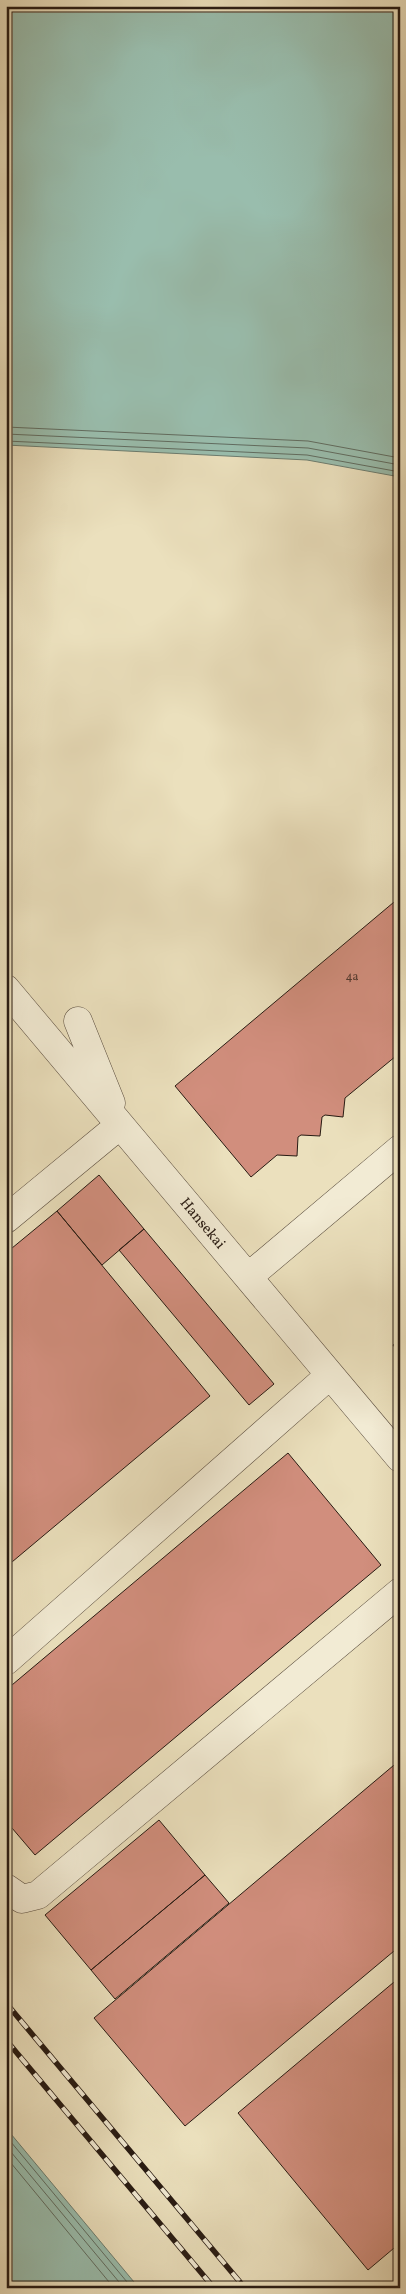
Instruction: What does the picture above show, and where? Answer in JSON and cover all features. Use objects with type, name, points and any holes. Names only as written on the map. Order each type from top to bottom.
[{"type":"lane","name":"Hansekai","points":[[6,989],[400,1458]]},
{"type":"lane","points":[[6,1219],[120,1125],[78,1020]]},
{"type":"lane","points":[[248,1277],[400,1149]]},
{"type":"lane","points":[[6,1661],[330,1375]]},
{"type":"lane","points":[[6,1888],[22,1899],[38,1895],[400,1592]]},
{"type":"water","points":[[6,6],[400,6],[400,477],[307,460],[6,445]]},
{"type":"water","points":[[6,2128],[139,2288],[6,2288]]},
{"type":"building","points":[[400,897],[400,1056],[396,1056],[345,1098],[343,1117],[325,1115],[322,1117],[320,1136],[301,1135],[298,1137],[297,1156],[277,1155],[251,1177],[175,1086]]},
{"type":"building","points":[[99,1175],[144,1229],[102,1265],[57,1211]]},
{"type":"building","points":[[57,1211],[210,1396],[6,1567],[6,1253]]},
{"type":"building","points":[[144,1229],[274,1384],[249,1405],[119,1250]]},
{"type":"building","points":[[400,1339],[400,1354],[393,1345]]},
{"type":"building","points":[[288,1453],[381,1565],[35,1855],[6,1821],[6,1690]]},
{"type":"building","points":[[400,1760],[400,1946],[185,2126],[94,2018]]},
{"type":"building","points":[[159,1820],[205,1875],[91,1970],[45,1915]]},
{"type":"building","points":[[205,1875],[229,1903],[115,1999],[91,1970]]},
{"type":"building","points":[[400,1977],[400,2243],[368,2270],[238,2113]]},
{"type":"railway","points":[[6,2003],[245,2288]]},
{"type":"railway","points":[[6,2040],[214,2288]]}]
